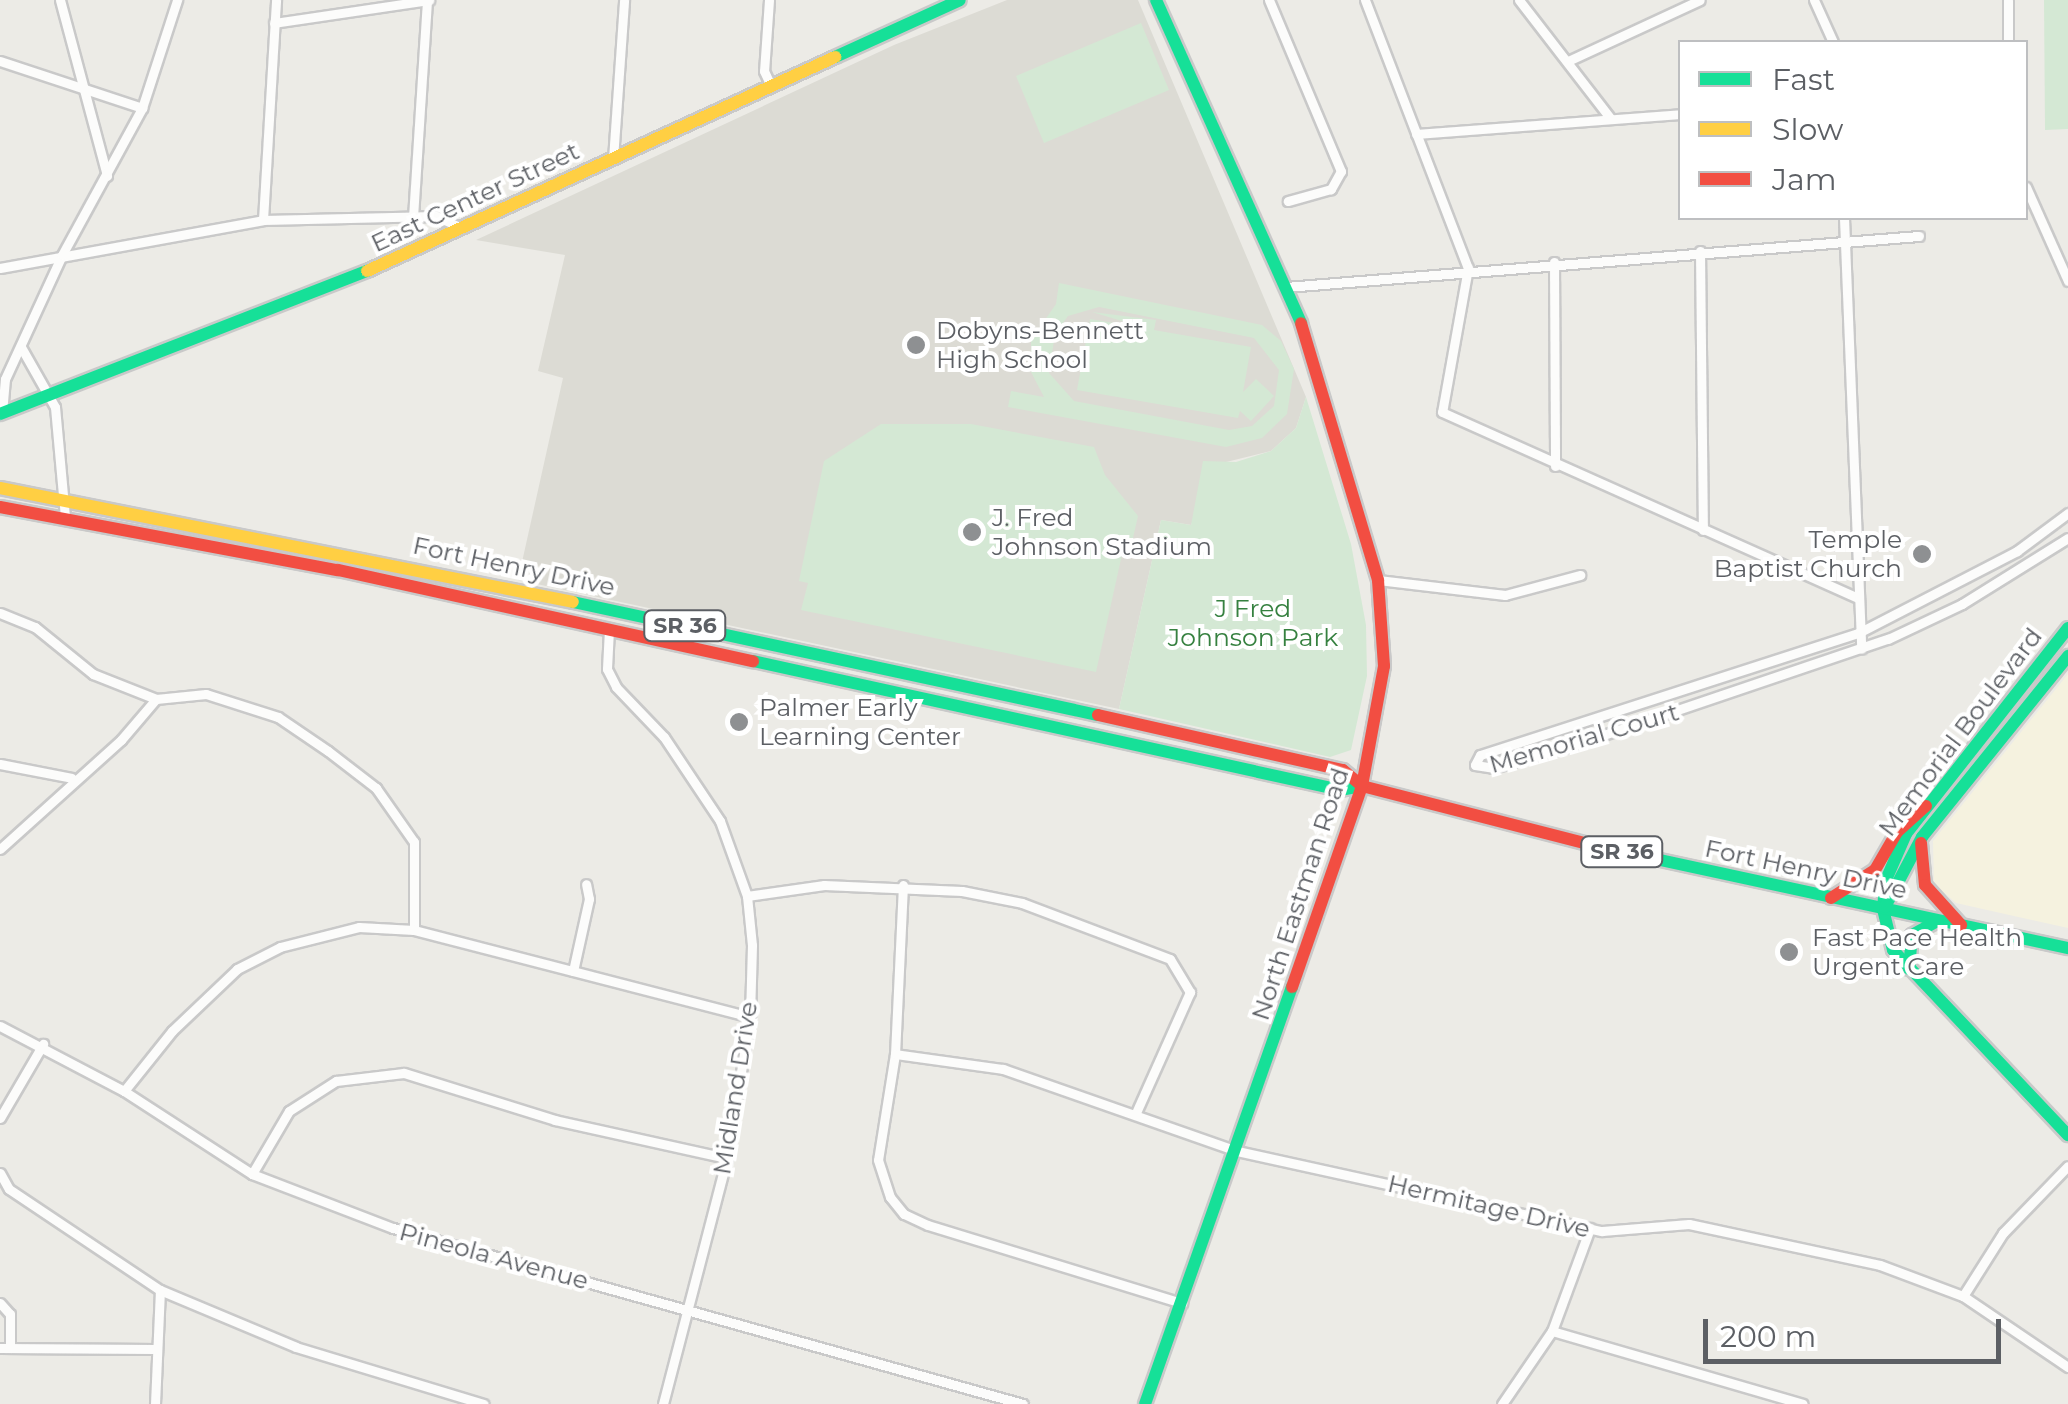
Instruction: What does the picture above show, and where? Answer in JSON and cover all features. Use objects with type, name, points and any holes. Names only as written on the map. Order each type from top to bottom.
[{"type":"main road","name":"East Center Street","points":[[1,413],[260,315],[960,0]]},
{"type":"main road","name":"North Eastman Road","points":[[1146,1404],[1362,786],[1384,666],[1378,580],[1323,383],[1286,286],[1156,0]]},
{"type":"main road","name":"Fort Henry Drive","points":[[0,488],[360,556],[1244,747],[1344,770],[1362,786]]},
{"type":"main road","name":"Fort Henry Drive","points":[[0,507],[609,628],[1340,790],[1362,786],[1832,898],[2068,948]]},
{"type":"main road","name":"Memorial Boulevard","points":[[1884,909],[1895,852],[1926,806],[2068,628]]},
{"type":"main road","name":"Memorial Boulevard","points":[[1884,909],[1922,836],[2068,656]]},
{"type":"main road","points":[[1832,898],[1874,870],[1897,832],[1926,806]]},
{"type":"main road","points":[[1922,836],[1925,885],[1961,926]]},
{"type":"main road","points":[[1884,909],[1892,950],[2068,1135]]},
{"type":"main road","points":[[1908,969],[1912,935],[1937,920]]},
{"type":"street","points":[[60,0],[107,178]]},
{"type":"street","points":[[1,413],[1,392],[62,255],[142,108],[177,0]]},
{"type":"street","points":[[263,220],[276,0]]},
{"type":"street","points":[[274,23],[428,0],[414,217]]},
{"type":"street","points":[[612,158],[624,0]]},
{"type":"street","points":[[770,0],[764,71],[771,86]]},
{"type":"street","points":[[1269,0],[1341,171],[1330,189],[1288,201]]},
{"type":"street","points":[[1365,0],[1468,268],[1439,402],[1452,421],[1858,598]]},
{"type":"street","points":[[1519,0],[1610,119]]},
{"type":"street","points":[[1814,0],[1832,40]]},
{"type":"street","points":[[2008,0],[2008,40]]},
{"type":"street","points":[[1568,61],[1693,1]]},
{"type":"street","points":[[0,60],[142,108]]},
{"type":"street","points":[[1416,134],[1678,114]]},
{"type":"street","points":[[2028,191],[2068,281]]},
{"type":"street","points":[[0,268],[263,220],[436,216],[460,227]]},
{"type":"street","points":[[1844,220],[1858,633],[1862,648]]},
{"type":"street","points":[[1286,286],[1468,268],[1919,236]]},
{"type":"street","points":[[1700,251],[1703,530]]},
{"type":"street","points":[[1554,262],[1555,466]]},
{"type":"street","points":[[22,347],[30,370],[50,395],[64,518]]},
{"type":"street","name":"Memorial Court","points":[[2068,514],[2017,551],[1858,633],[1610,712],[1474,763],[1493,768],[1617,732],[1862,648],[2026,568],[2068,538]]},
{"type":"street","points":[[2017,551],[2026,568]]},
{"type":"street","points":[[1378,580],[1506,595],[1580,575]]},
{"type":"street","points":[[0,613],[36,627],[93,674],[156,699],[206,694],[278,717],[376,788],[414,842],[414,930]]},
{"type":"street","name":"Midland Drive","points":[[609,628],[608,669],[616,687],[694,778],[720,822],[747,896],[750,1017],[726,1158],[664,1404]]},
{"type":"street","points":[[0,850],[72,778],[121,740],[156,699]]},
{"type":"street","points":[[1610,712],[1617,732]]},
{"type":"street","points":[[0,764],[72,778]]},
{"type":"street","points":[[573,971],[589,899],[586,884]]},
{"type":"street","points":[[747,896],[824,885],[903,885],[1022,903],[1170,959],[1190,992],[1136,1113]]},
{"type":"street","points":[[903,885],[895,1054],[878,1160],[904,1214],[1182,1304]]},
{"type":"street","points":[[124,1091],[172,1031],[237,969],[322,934],[359,927],[414,930],[750,1017]]},
{"type":"street","name":"Pineola Avenue","points":[[0,1026],[43,1044],[124,1091],[252,1174],[394,1228],[1023,1404]]},
{"type":"street","points":[[0,1118],[43,1044]]},
{"type":"street","name":"Hermitage Drive","points":[[895,1054],[1003,1069],[1237,1151],[1590,1228],[1705,1226],[1880,1265],[1963,1296],[2068,1368]]},
{"type":"street","points":[[252,1174],[289,1111],[336,1081],[404,1073],[555,1120],[726,1158]]},
{"type":"street","points":[[1963,1296],[2003,1232],[2068,1166]]},
{"type":"street","points":[[0,1173],[9,1190],[160,1290],[296,1347],[484,1404]]},
{"type":"street","points":[[1502,1404],[1552,1332],[1590,1228]]},
{"type":"street","points":[[155,1404],[160,1290]]},
{"type":"street","points":[[0,1303],[10,1314],[5,1348],[155,1349]]},
{"type":"street","points":[[1552,1332],[1802,1404]]},
{"type":"shaded area","name":"Dobyns-Bennett High School","points":[[1007,0],[1138,0],[1306,397],[1296,428],[1271,451],[1218,464],[1191,525],[1161,520],[1119,709],[518,580],[563,378],[538,371],[565,255],[476,240],[894,45]]},
{"type":"shaded area","points":[[2068,674],[2068,928],[1956,903],[1934,884],[1933,841]]},
{"type":"green space","points":[[2044,0],[2068,0],[2068,129],[2045,130]]},
{"type":"green space","points":[[1141,23],[1169,90],[1044,143],[1016,76]]},
{"type":"green space","points":[[1059,283],[1262,325],[1281,341],[1294,369],[1287,414],[1262,438],[1226,447],[1008,407],[1011,391],[1044,397],[1031,372],[1031,340],[1056,304]],"holes":[[[1099,307],[1254,338],[1279,370],[1274,406],[1252,426],[1229,430],[1074,401],[1049,373],[1055,334],[1068,316]]]},
{"type":"green space","points":[[1092,312],[1156,320],[1154,330],[1251,347],[1243,392],[1256,379],[1274,396],[1251,421],[1240,411],[1238,418],[1077,390],[1090,319],[1145,328]]},
{"type":"green space","name":"J Fred Johnson Park","points":[[1306,397],[1351,544],[1366,625],[1367,676],[1351,750],[1330,757],[1119,709],[1161,520],[1191,525],[1203,461],[1236,462],[1271,451],[1296,428]]},
{"type":"green space","name":"J. Fred Johnson Stadium","points":[[881,424],[971,424],[1094,447],[1105,475],[1138,516],[1130,551],[1123,550],[1096,672],[801,610],[808,583],[799,581],[824,461]]},
{"type":"traffic: fast","points":[[835,57],[960,0]]},
{"type":"traffic: fast","points":[[1156,0],[1301,323]]},
{"type":"traffic: fast","points":[[0,414],[367,271]]},
{"type":"traffic: fast","points":[[573,602],[1098,715]]},
{"type":"traffic: fast","points":[[2068,628],[1906,834],[1885,882],[1883,909],[1893,950],[2068,1135]]},
{"type":"traffic: fast","points":[[1885,907],[1922,837],[2068,656]]},
{"type":"traffic: fast","points":[[753,661],[1340,790],[1362,786]]},
{"type":"traffic: fast","points":[[1600,847],[2068,948]]},
{"type":"traffic: fast","points":[[1909,969],[1912,935],[1937,921]]},
{"type":"traffic: fast","points":[[1145,1404],[1292,987]]},
{"type":"traffic: slow","points":[[367,271],[835,57]]},
{"type":"traffic: slow","points":[[0,488],[573,602]]},
{"type":"traffic: jam","points":[[1292,987],[1362,786],[1384,666],[1378,580],[1301,323]]},
{"type":"traffic: jam","points":[[0,507],[338,570],[753,661]]},
{"type":"traffic: jam","points":[[1098,715],[1343,770],[1362,786],[1600,847]]},
{"type":"traffic: jam","points":[[1831,898],[1875,870],[1897,832],[1926,806]]},
{"type":"traffic: jam","points":[[1921,843],[1925,885],[1961,925]]},
{"type":"place","name":"Dobyns-Bennett High School","points":[[916,345]]},
{"type":"place","name":"J. Fred Johnson Stadium","points":[[972,532]]},
{"type":"place","name":"Temple Baptist Church","points":[[1922,554]]},
{"type":"place","name":"Palmer Early Learning Center","points":[[739,722]]},
{"type":"place","name":"Fast Pace Health Urgent Care","points":[[1789,952]]}]
